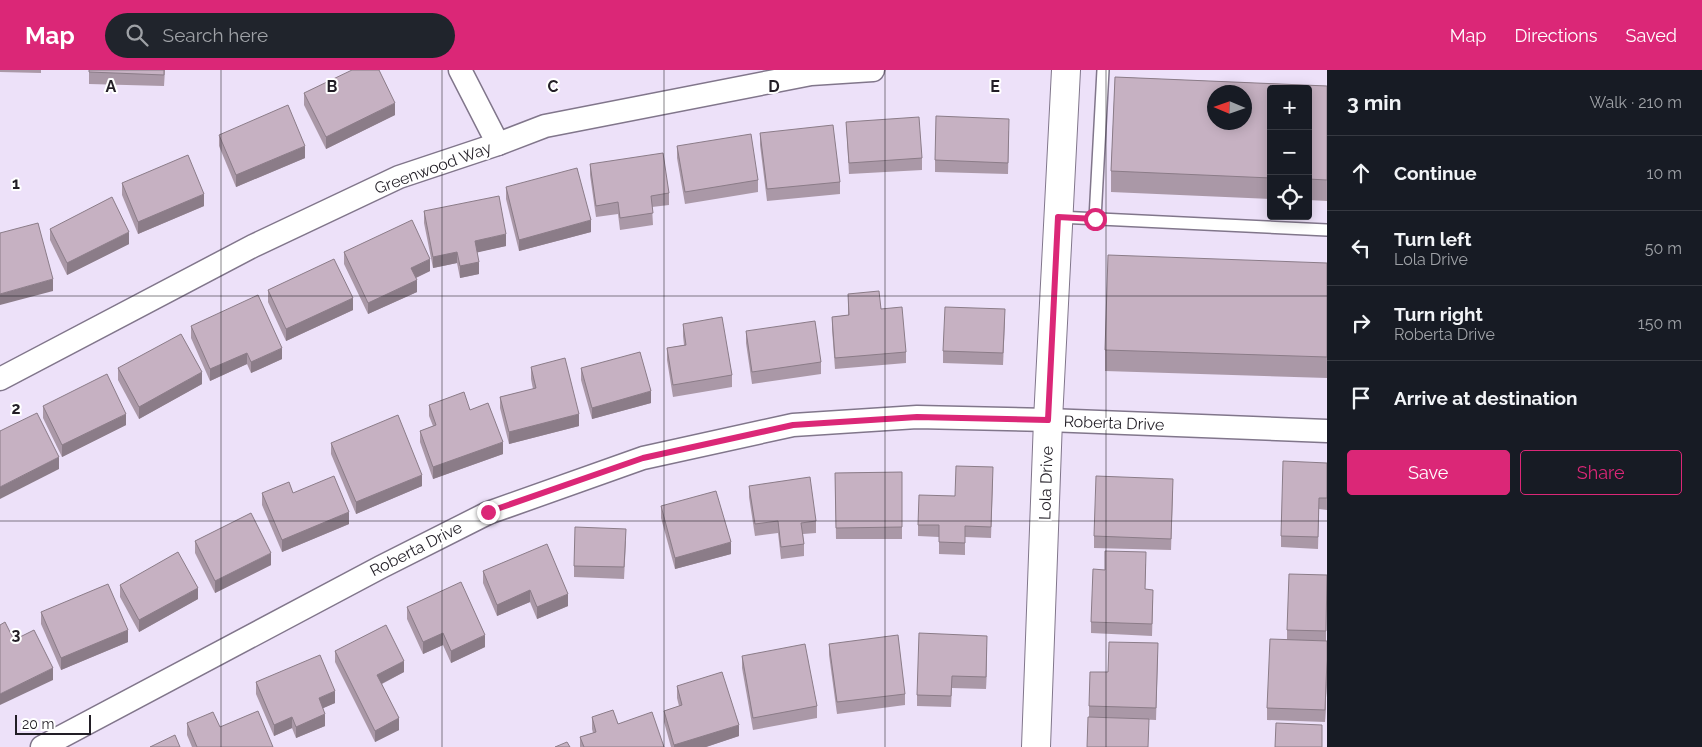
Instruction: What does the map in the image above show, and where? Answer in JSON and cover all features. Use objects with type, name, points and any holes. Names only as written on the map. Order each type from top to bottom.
[{"type":"street","points":[[460,70],[498,144]]},
{"type":"street","name":"Greenwood Way","points":[[0,379],[253,246],[390,181],[545,126],[811,74],[870,70]]},
{"type":"street","name":"Lola Drive","points":[[1036,747],[1048,420],[1066,70]]},
{"type":"street","name":"Roberta Drive","points":[[42,747],[488,512],[643,458],[793,425],[917,417],[1327,431]]},
{"type":"lane","points":[[1095,219],[1103,70]]},
{"type":"lane","points":[[1058,217],[1327,230]]},
{"type":"building","points":[[89,70],[164,70],[164,75],[89,72]]},
{"type":"building","points":[[352,70],[379,70],[395,103],[326,137],[304,93]]},
{"type":"building","points":[[1115,77],[1303,85],[1267,85],[1267,178],[1111,171]]},
{"type":"building","points":[[1312,85],[1327,86],[1327,180],[1312,179]]},
{"type":"building","points":[[288,105],[305,146],[236,175],[219,135]]},
{"type":"building","points":[[936,116],[1009,119],[1008,163],[935,160]]},
{"type":"building","points":[[919,117],[922,158],[849,163],[846,122]]},
{"type":"building","points":[[833,125],[840,182],[767,189],[760,133]]},
{"type":"building","points":[[751,134],[758,180],[685,192],[677,146]]},
{"type":"building","points":[[663,153],[669,193],[651,196],[653,213],[620,218],[618,202],[596,206],[590,164]]},
{"type":"building","points":[[188,155],[204,194],[138,222],[122,183]]},
{"type":"building","points":[[577,168],[591,220],[519,240],[506,187]]},
{"type":"building","points":[[499,196],[506,234],[475,241],[479,262],[460,266],[457,252],[433,257],[424,211]]},
{"type":"building","points":[[112,197],[129,232],[67,263],[50,229]]},
{"type":"building","points":[[412,220],[430,259],[411,268],[417,280],[368,303],[344,252]]},
{"type":"building","points":[[38,223],[53,279],[0,294],[0,233]]},
{"type":"building","points":[[1108,255],[1327,263],[1327,357],[1105,350]]},
{"type":"building","points":[[334,259],[353,298],[286,329],[268,290]]},
{"type":"building","points":[[879,291],[881,309],[902,307],[906,352],[835,358],[832,317],[849,315],[848,294]]},
{"type":"building","points":[[258,295],[282,348],[251,362],[247,353],[210,369],[191,326]]},
{"type":"building","points":[[945,307],[1005,309],[1003,353],[943,351]]},
{"type":"building","points":[[722,317],[732,375],[673,385],[667,348],[686,345],[683,324]]},
{"type":"building","points":[[815,321],[821,362],[752,372],[746,331]]},
{"type":"building","points":[[181,334],[202,372],[139,407],[118,368]]},
{"type":"building","points":[[640,352],[651,391],[592,408],[581,368]]},
{"type":"building","points":[[565,358],[579,414],[509,432],[500,397],[536,388],[531,367]]},
{"type":"building","points":[[107,374],[126,414],[62,445],[43,406]]},
{"type":"building","points":[[464,392],[470,410],[488,403],[503,442],[433,467],[420,431],[436,425],[429,405]]},
{"type":"building","points":[[37,413],[59,457],[0,487],[0,431]]},
{"type":"building","points":[[398,415],[422,475],[356,502],[331,443]]},
{"type":"building","points":[[1283,461],[1327,463],[1327,498],[1319,498],[1318,537],[1281,536]]},
{"type":"building","points":[[956,466],[993,467],[991,527],[965,526],[965,543],[939,542],[939,525],[918,525],[919,495],[955,496]]},
{"type":"building","points":[[902,472],[902,527],[836,528],[835,473]]},
{"type":"building","points":[[334,476],[349,512],[282,540],[262,493],[289,482],[293,493]]},
{"type":"building","points":[[1096,476],[1173,479],[1171,539],[1094,536]]},
{"type":"building","points":[[810,477],[816,521],[801,523],[804,544],[781,547],[778,521],[755,524],[749,486]]},
{"type":"building","points":[[716,491],[731,542],[675,558],[661,506]]},
{"type":"building","points":[[251,513],[271,553],[215,581],[195,541]]},
{"type":"building","points":[[575,527],[626,529],[624,567],[574,566]]},
{"type":"building","points":[[547,544],[568,594],[537,607],[530,590],[497,605],[483,571]]},
{"type":"building","points":[[1105,551],[1146,552],[1145,589],[1153,590],[1152,624],[1091,622],[1093,569],[1105,570]]},
{"type":"building","points":[[178,552],[198,588],[139,620],[120,585]]},
{"type":"building","points":[[1289,574],[1327,575],[1326,631],[1287,630]]},
{"type":"building","points":[[461,582],[485,635],[451,651],[443,633],[423,642],[407,607]]},
{"type":"building","points":[[108,584],[128,630],[61,658],[41,612]]},
{"type":"building","points":[[5,622],[14,640],[34,630],[53,668],[0,694],[0,625]]},
{"type":"building","points":[[386,625],[404,661],[377,675],[399,718],[375,731],[335,651]]},
{"type":"building","points":[[919,633],[987,636],[986,677],[952,676],[951,696],[917,695]]},
{"type":"building","points":[[898,635],[905,694],[837,702],[829,644]]},
{"type":"building","points":[[1270,639],[1327,641],[1325,710],[1267,708]]},
{"type":"building","points":[[1109,642],[1158,643],[1156,708],[1089,706],[1090,672],[1108,672]]},
{"type":"building","points":[[805,644],[817,706],[753,718],[742,656]]},
{"type":"building","points":[[320,655],[335,691],[319,698],[325,714],[296,727],[292,717],[274,725],[256,682]]},
{"type":"building","points":[[722,672],[739,725],[674,745],[664,711],[682,705],[677,686]]},
{"type":"building","points":[[613,710],[618,724],[652,712],[664,747],[584,747],[580,737],[596,732],[592,717]]},
{"type":"building","points":[[258,711],[273,747],[197,747],[187,723],[213,712],[220,727]]},
{"type":"building","points":[[1088,717],[1149,719],[1148,747],[1087,747]]},
{"type":"building","points":[[1276,723],[1322,725],[1322,747],[1275,747]]},
{"type":"building","points":[[175,735],[180,747],[150,747]]},
{"type":"building","points":[[567,742],[570,747],[555,747]]},
{"type":"route","points":[[488,512],[643,458],[793,425],[917,417],[1048,420],[1058,217],[1095,219]]}]
